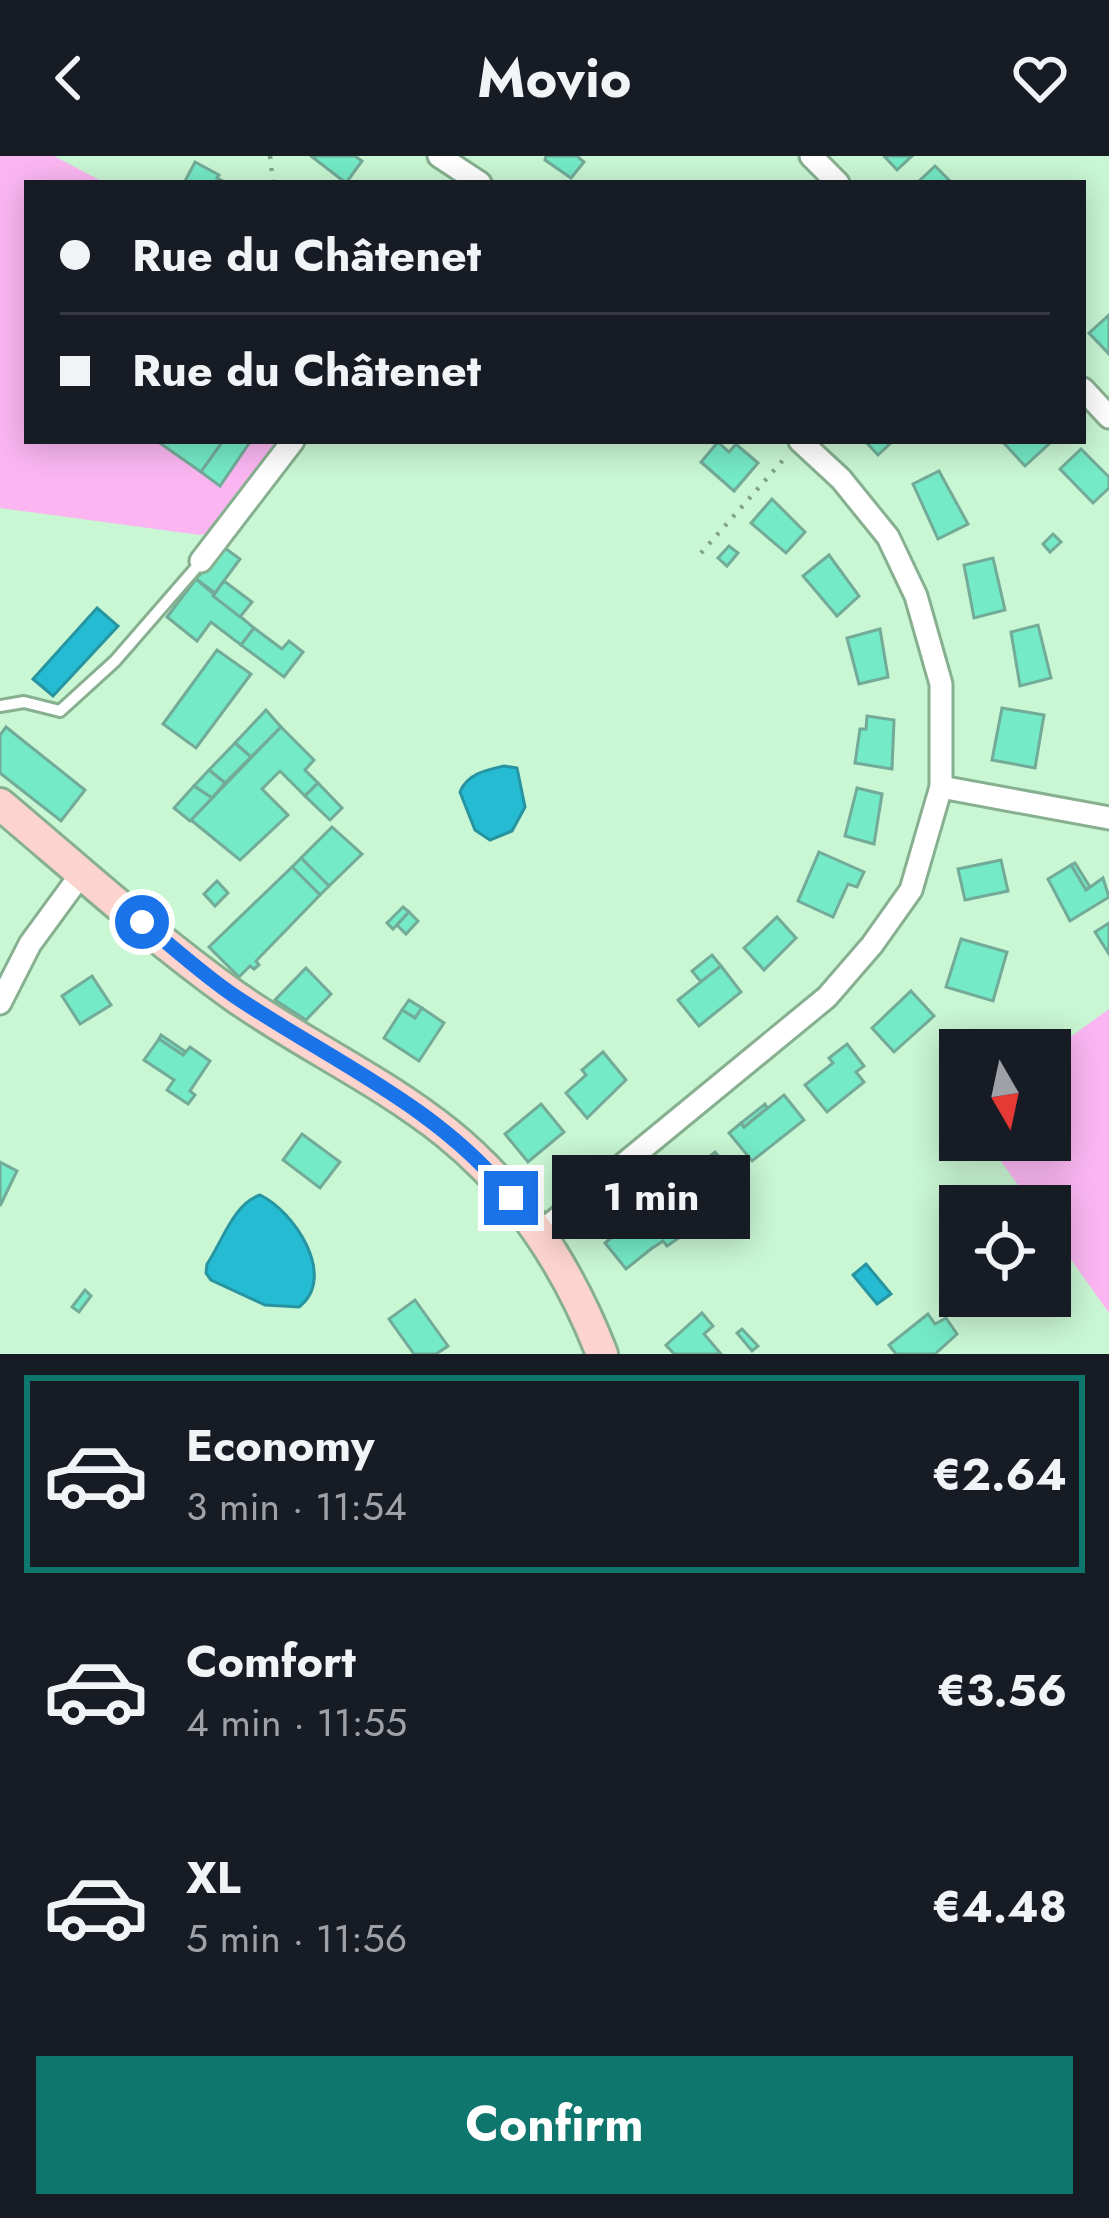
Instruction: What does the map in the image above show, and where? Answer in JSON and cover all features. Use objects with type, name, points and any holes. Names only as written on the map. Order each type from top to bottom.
[{"type":"street","points":[[439,156],[475,180]]},
{"type":"street","points":[[812,156],[835,180]]},
{"type":"street","points":[[1086,392],[1109,417]]},
{"type":"street","points":[[202,562],[291,444]]},
{"type":"street","points":[[541,1232],[827,997],[911,890],[941,787],[941,684],[916,596],[888,537],[841,478],[803,444]]},
{"type":"street","points":[[941,787],[1109,818]]},
{"type":"street","points":[[0,804],[232,995],[444,1130],[487,1167],[541,1232],[602,1354]]},
{"type":"street","points":[[0,1003],[30,944],[82,873]]},
{"type":"lane","points":[[0,706],[23,702],[60,711],[115,661],[202,562]]},
{"type":"path","points":[[701,553],[797,444]]},
{"type":"shaded area","points":[[0,156],[54,156],[99,180],[24,180],[24,444],[275,444],[213,532],[200,535],[0,508]]},
{"type":"shaded area","points":[[1109,1009],[1109,1313],[1071,1260],[1071,1185],[1018,1185],[1001,1161],[1071,1161],[1071,1037]]},
{"type":"water","points":[[97,608],[118,626],[53,696],[33,679]]},
{"type":"water","points":[[504,766],[517,768],[525,807],[512,831],[490,840],[475,830],[460,792],[472,777]]},
{"type":"water","points":[[260,1195],[298,1230],[313,1263],[310,1294],[299,1307],[265,1305],[211,1280],[206,1273],[236,1215]]},
{"type":"water","points":[[866,1264],[891,1294],[877,1304],[853,1275]]},
{"type":"building","points":[[311,156],[355,156],[362,161],[348,180]]},
{"type":"building","points":[[546,156],[577,156],[584,162],[571,178],[545,160]]},
{"type":"building","points":[[884,156],[912,156],[897,170]]},
{"type":"building","points":[[195,162],[221,180],[186,180]]},
{"type":"building","points":[[935,166],[949,180],[920,180]]},
{"type":"building","points":[[1109,315],[1109,354],[1089,333]]},
{"type":"building","points":[[161,444],[221,444],[201,472]]},
{"type":"building","points":[[221,444],[249,444],[220,486],[201,472]]},
{"type":"building","points":[[716,444],[729,452],[736,444],[758,463],[734,491],[701,462]]},
{"type":"building","points":[[868,444],[890,444],[878,455]]},
{"type":"building","points":[[1005,444],[1049,444],[1025,466]]},
{"type":"building","points":[[1081,449],[1109,477],[1109,488],[1093,503],[1060,469]]},
{"type":"building","points":[[939,471],[968,524],[938,539],[913,484]]},
{"type":"building","points":[[772,499],[805,532],[786,553],[751,523]]},
{"type":"building","points":[[1053,534],[1061,542],[1050,552],[1043,544]]},
{"type":"building","points":[[222,546],[240,559],[215,593],[196,579]]},
{"type":"building","points":[[729,546],[738,553],[727,566],[718,558]]},
{"type":"building","points":[[829,555],[859,596],[837,616],[803,576]]},
{"type":"building","points":[[993,558],[1005,610],[974,618],[964,565]]},
{"type":"building","points":[[196,579],[254,628],[241,645],[211,622],[197,641],[167,617]]},
{"type":"building","points":[[224,581],[252,602],[240,617],[213,596]]},
{"type":"building","points":[[1038,625],[1051,678],[1020,686],[1011,632]]},
{"type":"building","points":[[254,628],[282,649],[289,641],[303,652],[284,677],[241,645]]},
{"type":"building","points":[[880,629],[888,677],[859,684],[847,638]]},
{"type":"building","points":[[217,650],[251,674],[196,748],[163,724]]},
{"type":"building","points":[[1002,708],[1044,715],[1035,768],[992,760]]},
{"type":"building","points":[[266,710],[281,727],[251,757],[235,743]]},
{"type":"building","points":[[867,716],[894,720],[892,769],[855,763]]},
{"type":"building","points":[[6,727],[85,790],[61,821],[0,773],[0,735]]},
{"type":"building","points":[[281,727],[314,760],[305,770],[318,783],[305,796],[280,771],[262,789],[288,815],[240,860],[191,820]]},
{"type":"building","points":[[235,743],[251,757],[225,783],[209,770]]},
{"type":"building","points":[[209,770],[225,783],[212,798],[194,786]]},
{"type":"building","points":[[318,783],[342,808],[330,820],[305,796]]},
{"type":"building","points":[[194,786],[212,798],[190,821],[174,808]]},
{"type":"building","points":[[857,788],[882,794],[874,844],[845,836]]},
{"type":"building","points":[[332,827],[362,854],[329,886],[301,858]]},
{"type":"building","points":[[819,852],[864,872],[857,887],[848,884],[833,917],[798,901]]},
{"type":"building","points":[[301,858],[329,886],[320,895],[292,867]]},
{"type":"building","points":[[1001,860],[1008,891],[965,900],[958,869]]},
{"type":"building","points":[[1075,863],[1090,887],[1086,890],[1071,865]]},
{"type":"building","points":[[1071,865],[1086,890],[1103,878],[1109,897],[1070,921],[1048,879]]},
{"type":"building","points":[[292,867],[320,895],[256,961],[259,965],[250,966],[239,977],[209,947]]},
{"type":"building","points":[[217,881],[228,893],[215,906],[204,894]]},
{"type":"building","points":[[403,907],[409,912],[393,929],[387,923]]},
{"type":"building","points":[[409,912],[418,921],[406,934],[397,925]]},
{"type":"building","points":[[777,917],[796,938],[764,970],[744,948]]},
{"type":"building","points":[[1109,923],[1109,954],[1095,932]]},
{"type":"building","points":[[961,939],[1007,952],[993,1001],[946,987]]},
{"type":"building","points":[[712,955],[721,966],[701,982],[692,971]]},
{"type":"building","points":[[721,966],[741,992],[699,1026],[678,1000]]},
{"type":"building","points":[[306,968],[331,994],[306,1020],[275,1000]]},
{"type":"building","points":[[92,976],[111,1005],[80,1024],[62,996]]},
{"type":"building","points":[[911,991],[934,1016],[894,1052],[872,1028]]},
{"type":"building","points":[[409,1000],[422,1008],[415,1018],[402,1010]]},
{"type":"building","points":[[422,1008],[444,1023],[419,1061],[384,1038],[402,1010],[415,1018]]},
{"type":"building","points":[[161,1035],[186,1052],[183,1055],[159,1039]]},
{"type":"building","points":[[159,1039],[183,1055],[190,1047],[210,1061],[190,1091],[195,1095],[188,1104],[167,1090],[174,1080],[144,1060]]},
{"type":"building","points":[[847,1044],[864,1066],[856,1072],[864,1082],[827,1112],[805,1085],[833,1063],[829,1058]]},
{"type":"building","points":[[603,1052],[626,1080],[587,1118],[566,1093]]},
{"type":"building","points":[[784,1095],[804,1120],[752,1161],[729,1133]]},
{"type":"building","points":[[541,1104],[564,1132],[528,1162],[505,1134]]},
{"type":"building","points":[[765,1104],[767,1108],[744,1127],[741,1123]]},
{"type":"building","points":[[302,1134],[340,1162],[320,1188],[283,1160]]},
{"type":"building","points":[[715,1152],[738,1180],[730,1187],[735,1192],[715,1208],[718,1212],[707,1222],[685,1195],[709,1178],[698,1166]]},
{"type":"building","points":[[0,1162],[17,1171],[0,1206]]},
{"type":"building","points":[[655,1207],[680,1237],[667,1246],[663,1241],[626,1269],[605,1243],[620,1230],[626,1233]]},
{"type":"building","points":[[85,1290],[91,1296],[79,1312],[72,1307]]},
{"type":"building","points":[[415,1300],[448,1346],[436,1354],[414,1354],[389,1319]]},
{"type":"building","points":[[702,1313],[713,1326],[704,1334],[721,1354],[674,1354],[666,1345]]},
{"type":"building","points":[[928,1314],[935,1324],[946,1318],[957,1334],[935,1354],[896,1354],[889,1345]]},
{"type":"building","points":[[742,1329],[758,1346],[752,1351],[737,1333]]},
{"type":"route","points":[[142,922],[232,995],[444,1130],[487,1167],[511,1198]]}]
